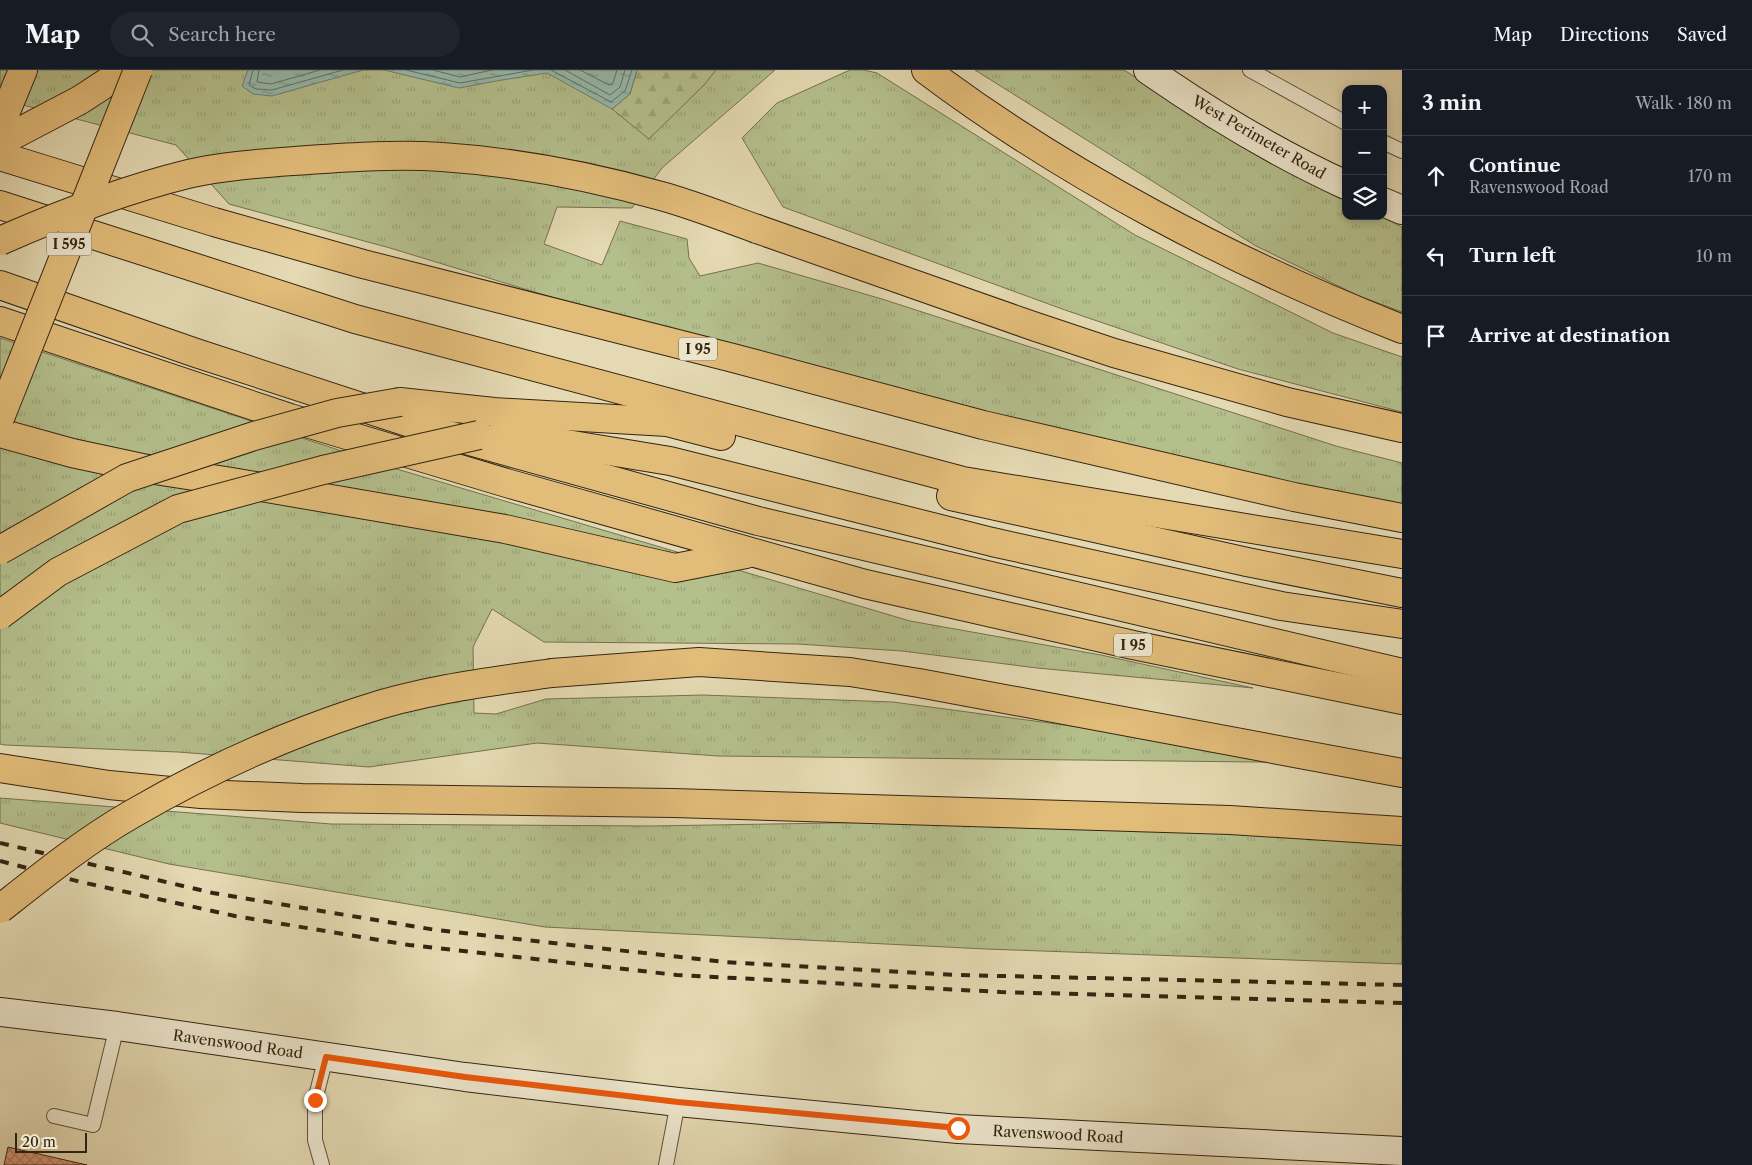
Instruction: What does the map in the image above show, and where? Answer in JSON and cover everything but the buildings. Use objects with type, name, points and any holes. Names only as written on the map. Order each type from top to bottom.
[{"type":"highway","points":[[0,126],[23,70]]},
{"type":"highway","points":[[0,142],[80,100],[126,70]]},
{"type":"highway","name":"I 595","points":[[0,418],[138,70]]},
{"type":"highway","points":[[926,70],[1010,130],[1125,198],[1250,263],[1312,292],[1402,330]]},
{"type":"highway","name":"I 95","points":[[0,156],[214,222],[363,264],[733,358],[982,424],[1294,497],[1402,518]]},
{"type":"highway","points":[[0,241],[50,218],[113,196],[189,174],[257,163],[385,156],[440,157],[488,161],[589,178],[663,196],[1024,323],[1114,352],[1287,402],[1402,428]]},
{"type":"highway","points":[[0,205],[355,319],[963,481],[1402,554]]},
{"type":"highway","points":[[0,285],[196,353],[441,433],[748,518],[1402,673]]},
{"type":"highway","name":"I 95","points":[[0,321],[290,418],[750,553],[865,584],[988,613],[1254,671],[1402,700]]},
{"type":"highway","points":[[0,550],[127,478],[254,436],[337,413],[400,402],[494,412],[667,422],[962,499],[1247,562],[1402,593]]},
{"type":"highway","points":[[0,433],[72,453],[142,468],[505,529],[675,568],[750,553]]},
{"type":"highway","points":[[0,615],[58,572],[178,509],[323,470],[479,435],[530,438],[670,461],[992,542],[1281,606],[1402,624]]},
{"type":"highway","points":[[0,909],[57,864],[132,814],[203,776],[277,741],[361,711],[443,690],[552,673],[700,662],[850,672],[939,686],[1402,773]]},
{"type":"highway","points":[[0,768],[109,785],[201,794],[302,798],[693,803],[1230,820],[1402,831]]},
{"type":"street","name":"West Perimeter Road","points":[[1148,70],[1194,101],[1260,141],[1342,183]]},
{"type":"street","points":[[1387,204],[1402,210]]},
{"type":"street","name":"Ravenswood Road","points":[[0,1012],[117,1026],[465,1077],[678,1102],[958,1128],[1392,1156]]},
{"type":"lane","points":[[1250,70],[1342,121]]},
{"type":"lane","points":[[1387,144],[1402,151]]},
{"type":"lane","points":[[54,1116],[93,1125],[117,1026]]},
{"type":"lane","points":[[322,1165],[315,1140],[315,1100],[326,1057]]},
{"type":"lane","points":[[666,1165],[678,1102]]},
{"type":"green space","points":[[0,70],[775,70],[662,168],[632,208],[557,207],[544,244],[602,265],[620,221],[687,239],[689,258],[700,276],[758,263],[882,299],[1336,446],[1402,463],[1402,512],[741,355],[390,248],[229,204],[176,145],[0,99]]},
{"type":"green space","points":[[637,70],[716,70],[704,85],[649,139],[612,109],[630,94]]},
{"type":"green space","points":[[850,70],[864,70],[877,73],[1135,235],[1333,333],[1402,357],[1402,412],[1238,369],[1065,310],[783,207],[742,138],[777,103]]},
{"type":"green space","points":[[975,70],[1124,70],[1272,164],[1342,198],[1342,220],[1387,220],[1402,227],[1402,312],[1357,295],[1256,246]]},
{"type":"green space","points":[[0,338],[390,467],[910,621],[1101,655],[1253,688],[1037,668],[902,651],[798,644],[544,642],[492,609],[473,647],[474,713],[496,714],[546,699],[703,695],[893,702],[1347,763],[718,756],[537,743],[369,767],[178,752],[0,744]]},
{"type":"green space","points":[[0,798],[331,824],[651,826],[1075,819],[1402,826],[1402,964],[986,949],[545,927],[169,864],[0,823]]},
{"type":"water","points":[[248,70],[363,70],[272,96],[253,94],[242,86]]},
{"type":"water","points":[[384,70],[637,70],[630,94],[612,109],[547,73],[459,88]]},
{"type":"railway","points":[[0,843],[213,893],[436,930],[725,962],[957,975],[1402,985]]},
{"type":"railway","points":[[0,861],[81,882],[235,916],[409,945],[677,975],[1001,992],[1402,1003]]},
{"type":"route","points":[[315,1100],[326,1057],[465,1077],[678,1102],[958,1128]]}]
